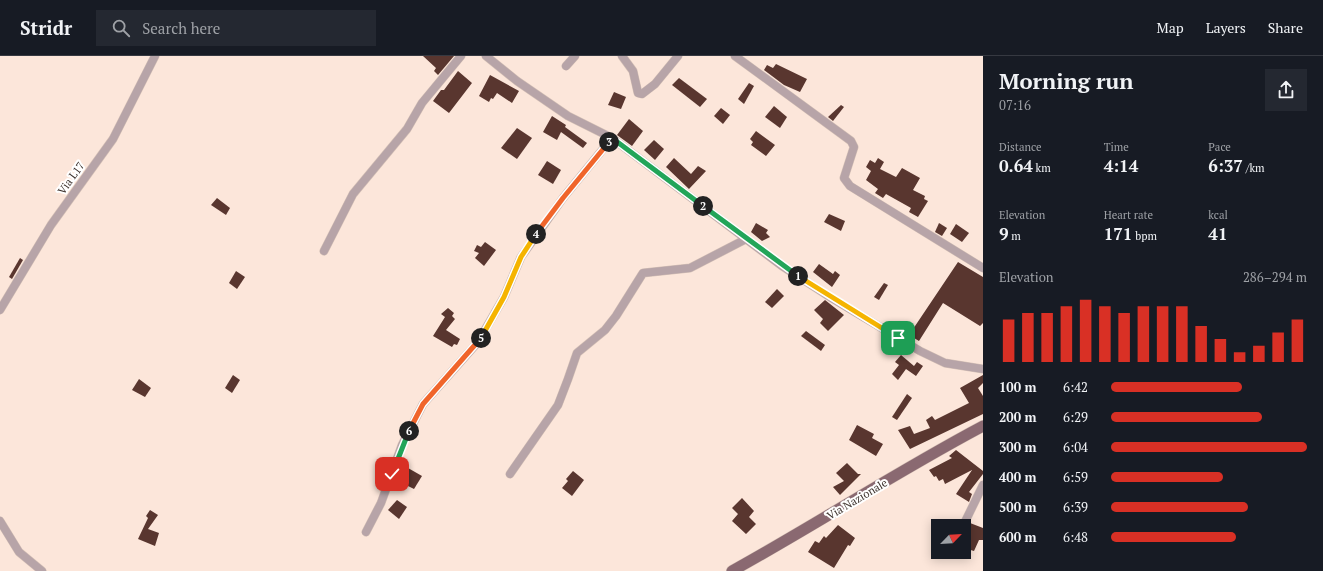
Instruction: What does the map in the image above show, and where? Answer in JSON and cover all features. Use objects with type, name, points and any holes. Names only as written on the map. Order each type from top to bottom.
[{"type":"main road","name":"Via Nazionale","points":[[732,571],[819,522],[913,465],[983,426]]},
{"type":"street","name":"Via L17","points":[[0,310],[51,225],[113,139],[155,56]]},
{"type":"street","points":[[324,251],[353,194],[407,129],[422,103],[461,56]]},
{"type":"street","points":[[486,56],[517,81],[568,116],[612,138],[746,239],[830,297],[920,351],[945,364],[983,369]]},
{"type":"street","points":[[566,66],[575,56]]},
{"type":"street","points":[[622,56],[633,71],[638,93],[642,94],[655,84],[678,56]]},
{"type":"street","points":[[735,56],[851,141],[854,147],[844,178],[850,186],[983,268]]},
{"type":"street","points":[[366,532],[380,503],[402,445],[423,404],[478,342],[504,297],[525,252],[563,198],[612,138]]},
{"type":"street","points":[[510,474],[558,405],[576,353],[605,330],[616,316],[643,273],[690,268],[746,239]]},
{"type":"street","points":[[966,519],[983,485]]},
{"type":"street","points":[[0,521],[19,552],[42,571]]},
{"type":"building","points":[[423,56],[454,56],[438,75],[434,71],[436,68]]},
{"type":"building","points":[[776,64],[807,79],[800,92],[784,85],[764,70],[767,65],[773,68]]},
{"type":"building","points":[[458,71],[472,83],[449,113],[433,101],[441,90],[444,90]]},
{"type":"building","points":[[490,75],[519,91],[512,103],[497,93],[489,102],[479,96]]},
{"type":"building","points":[[679,78],[707,99],[700,107],[672,85]]},
{"type":"building","points":[[749,83],[754,86],[744,104],[738,99]]},
{"type":"building","points":[[614,92],[626,97],[621,109],[608,105]]},
{"type":"building","points":[[841,105],[844,107],[833,121],[828,117]]},
{"type":"building","points":[[774,106],[787,117],[780,128],[765,117]]},
{"type":"building","points":[[721,108],[730,115],[723,124],[714,116]]},
{"type":"building","points":[[552,116],[566,125],[565,127],[587,143],[583,148],[561,132],[557,140],[543,132]]},
{"type":"building","points":[[629,119],[643,131],[632,146],[617,135]]},
{"type":"building","points":[[517,128],[532,138],[517,159],[501,148]]},
{"type":"building","points":[[756,131],[775,145],[766,156],[751,145],[753,142],[750,139]]},
{"type":"building","points":[[654,140],[664,149],[655,160],[644,150]]},
{"type":"building","points":[[674,158],[691,174],[698,166],[706,171],[689,189],[666,167]]},
{"type":"building","points":[[878,158],[884,162],[880,169],[896,177],[902,168],[920,178],[913,190],[925,196],[924,199],[928,201],[918,217],[909,212],[911,208],[886,194],[883,198],[875,193],[878,189],[866,180],[871,171],[866,167],[870,160],[875,163]]},
{"type":"building","points":[[547,161],[561,170],[553,184],[538,175]]},
{"type":"building","points":[[217,198],[230,208],[226,215],[211,205]]},
{"type":"building","points":[[829,214],[845,221],[841,231],[824,222]]},
{"type":"building","points":[[756,223],[768,230],[766,233],[770,237],[762,241],[751,232]]},
{"type":"building","points":[[939,223],[947,228],[942,236],[935,232]]},
{"type":"building","points":[[956,224],[969,233],[962,242],[950,234]]},
{"type":"building","points":[[485,242],[496,250],[484,266],[475,258],[479,253],[474,251],[477,245],[481,247]]},
{"type":"building","points":[[20,258],[23,260],[12,279],[9,277]]},
{"type":"building","points":[[958,262],[983,277],[983,323],[980,326],[943,303],[919,341],[909,335]]},
{"type":"building","points":[[819,264],[833,274],[835,271],[840,275],[832,287],[813,272]]},
{"type":"building","points":[[236,271],[245,277],[237,289],[229,283]]},
{"type":"building","points":[[884,283],[888,285],[879,300],[874,297]]},
{"type":"building","points":[[777,289],[784,296],[772,308],[765,302]]},
{"type":"building","points":[[825,300],[844,315],[828,331],[820,323],[823,319],[814,310]]},
{"type":"building","points":[[448,308],[454,313],[452,316],[455,319],[446,330],[460,339],[457,345],[454,344],[452,347],[433,336],[445,317],[441,314]]},
{"type":"building","points":[[806,331],[825,345],[821,351],[801,336]]},
{"type":"building","points":[[901,355],[914,366],[917,362],[923,366],[916,376],[906,369],[898,380],[892,374],[899,365],[895,362]]},
{"type":"building","points":[[233,375],[240,380],[232,393],[225,388]]},
{"type":"building","points":[[983,375],[983,383],[978,388],[983,396],[983,414],[910,449],[898,430],[910,426],[914,434],[930,428],[926,420],[932,416],[935,420],[969,403],[960,388]]},
{"type":"building","points":[[139,379],[151,388],[145,397],[132,390]]},
{"type":"building","points":[[907,394],[912,398],[897,420],[892,417]]},
{"type":"building","points":[[857,425],[874,434],[872,438],[883,444],[876,456],[849,440]]},
{"type":"building","points":[[956,450],[983,471],[983,474],[969,492],[972,494],[969,502],[956,494],[972,470],[945,484],[943,479],[939,481],[929,470],[952,458],[949,456]]},
{"type":"building","points":[[847,463],[858,474],[861,474],[840,495],[833,487],[844,481],[836,473]]},
{"type":"building","points":[[408,468],[422,476],[414,489],[400,482]]},
{"type":"building","points":[[573,471],[584,480],[572,496],[562,488],[568,481],[566,479]]},
{"type":"building","points":[[742,498],[754,511],[749,517],[756,524],[746,534],[732,521],[738,514],[732,508]]},
{"type":"building","points":[[397,500],[407,507],[399,519],[388,510]]},
{"type":"building","points":[[150,510],[158,515],[148,529],[159,533],[155,546],[138,539],[148,518],[146,516]]},
{"type":"building","points":[[971,523],[983,528],[983,540],[979,540],[974,551],[971,550]]},
{"type":"building","points":[[838,525],[855,538],[850,546],[848,545],[834,568],[808,552],[815,541],[819,543],[824,536],[826,538]]},
{"type":"route","points":[[392,474],[402,445],[423,404],[478,342],[504,297],[521,257],[563,198],[612,138],[782,266],[876,326],[898,338]]}]
